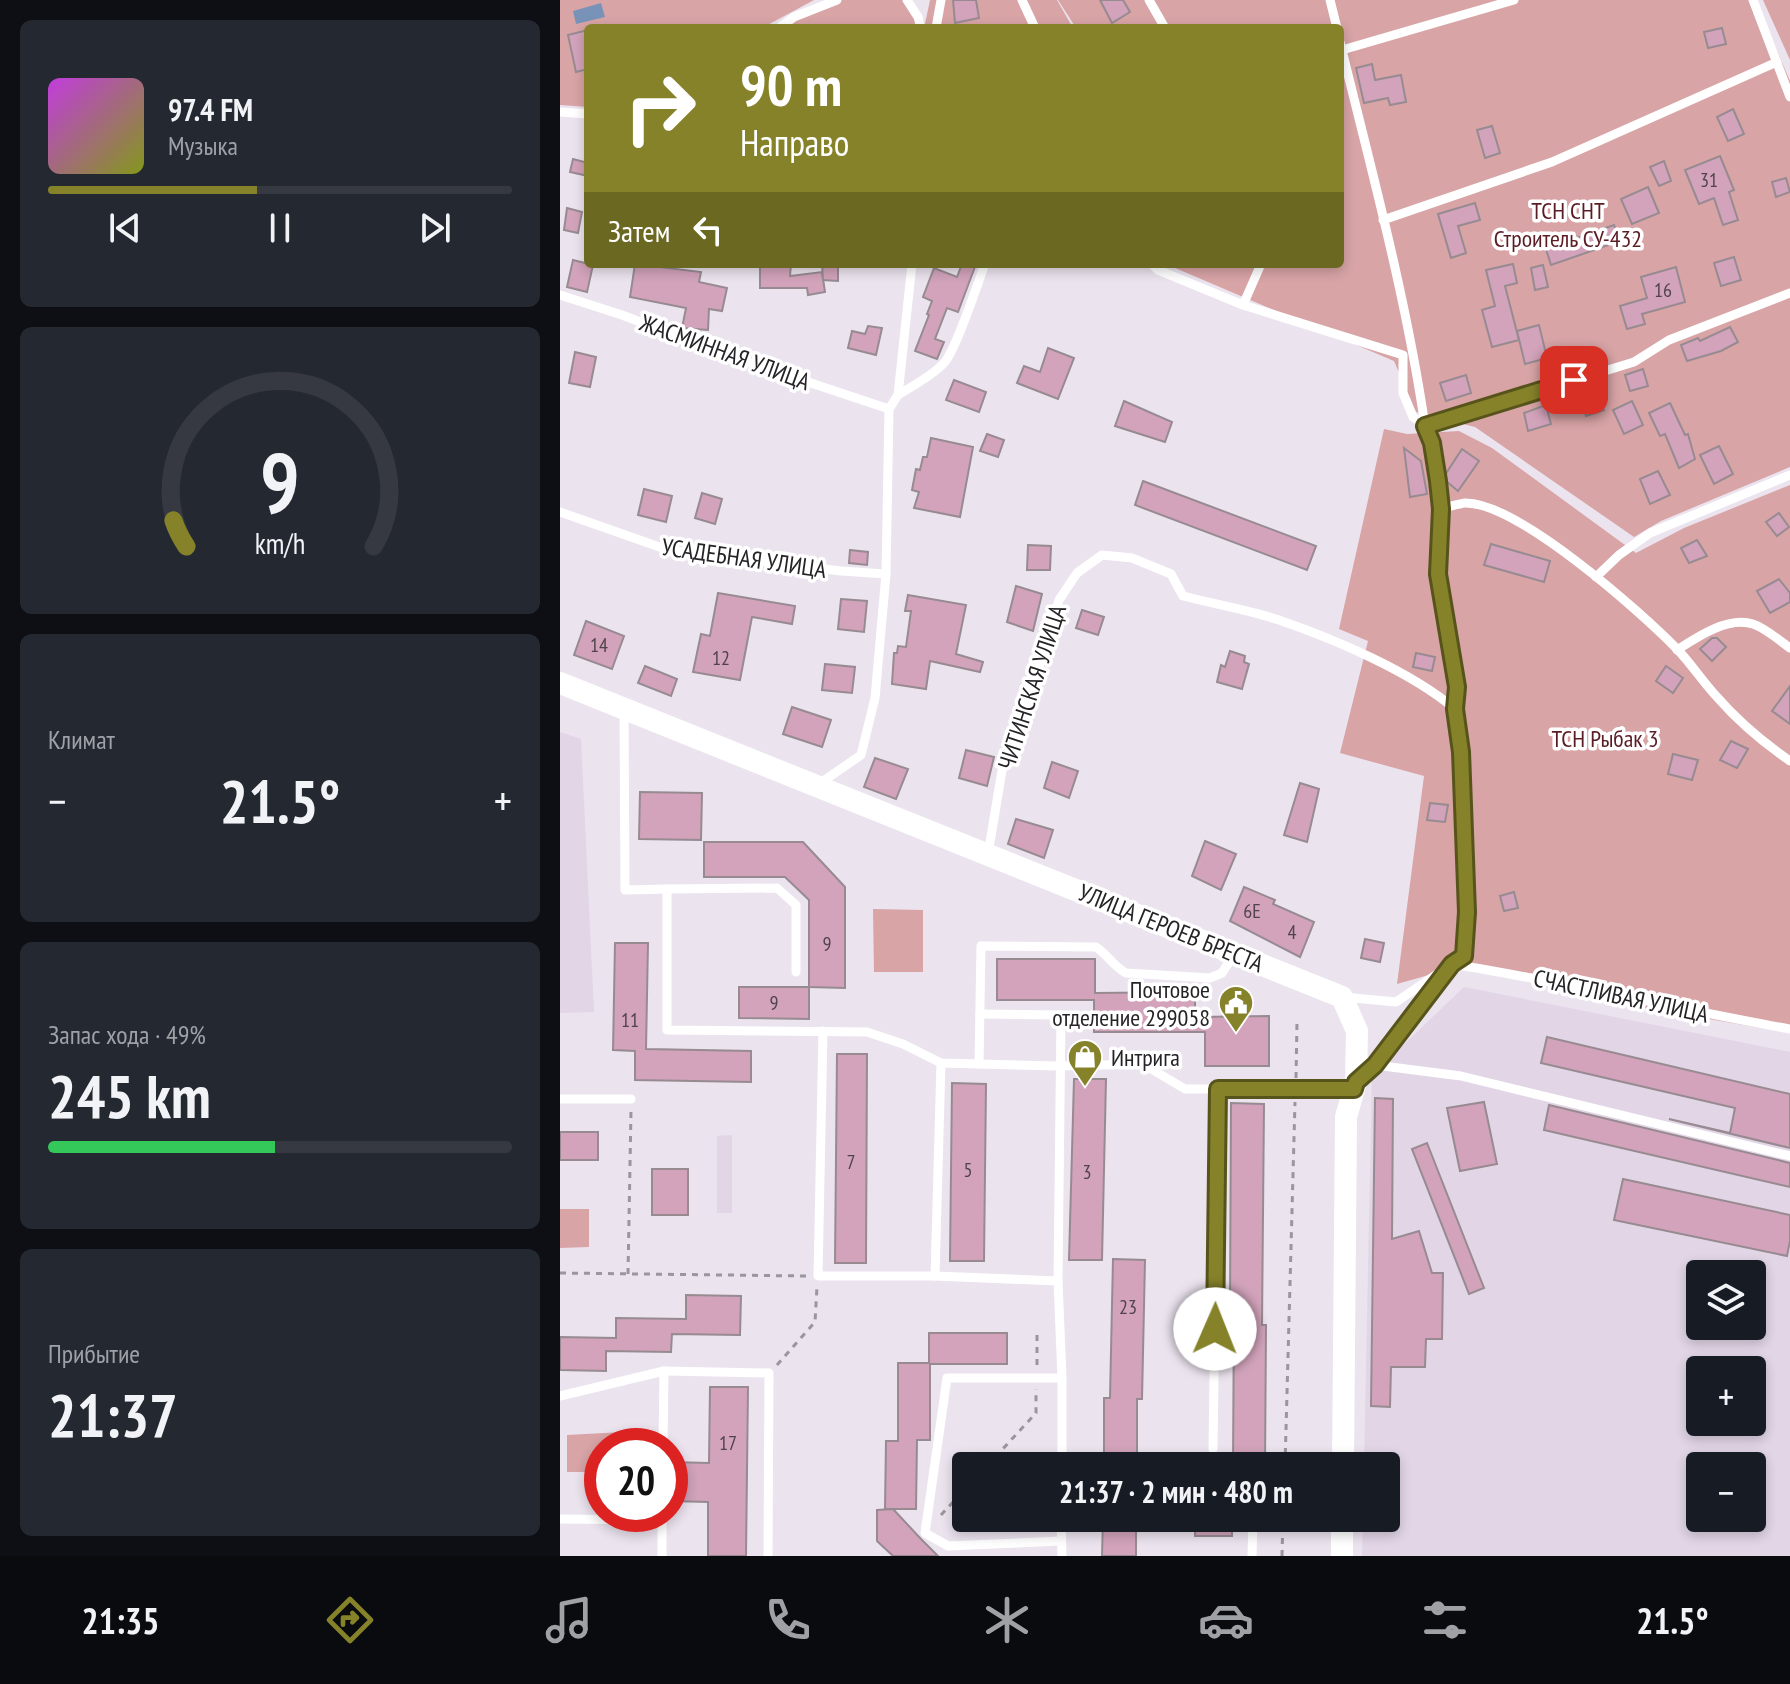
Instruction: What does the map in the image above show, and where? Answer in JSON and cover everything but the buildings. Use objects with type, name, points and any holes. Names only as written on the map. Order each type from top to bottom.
[{"type":"street","name":"УЛИЦА ГЕРОЕВ БРЕСТА","points":[[560,683],[1342,997]]},
{"type":"street","points":[[1342,997],[1357,1031],[1355,1085],[1346,1117],[1343,1452]]},
{"type":"street","points":[[1342,1532],[1342,1556]]},
{"type":"lane","points":[[784,24],[794,17],[837,0]]},
{"type":"lane","points":[[907,0],[919,24]]},
{"type":"lane","points":[[937,24],[941,0]]},
{"type":"lane","points":[[1022,0],[1033,24]]},
{"type":"lane","points":[[1149,0],[1163,24]]},
{"type":"lane","points":[[1330,0],[1336,24]]},
{"type":"lane","points":[[1344,45],[1514,0]]},
{"type":"lane","points":[[1753,0],[1790,97]]},
{"type":"lane","points":[[1342,997],[1396,1002],[1464,956],[1467,912],[1461,752],[1455,709],[1457,687],[1438,574],[1441,509],[1432,443],[1425,426],[1418,378],[1344,58]]},
{"type":"lane","points":[[1383,220],[1552,162],[1777,62]]},
{"type":"lane","points":[[560,112],[584,114]]},
{"type":"lane","points":[[898,395],[912,268]]},
{"type":"lane","points":[[817,786],[861,755],[875,698],[886,574],[889,409],[898,395],[930,376],[947,360],[983,268]]},
{"type":"lane","points":[[1156,268],[1243,305],[1403,355],[1403,393],[1413,417],[1425,426]]},
{"type":"lane","points":[[1243,305],[1259,268]]},
{"type":"lane","points":[[1425,426],[1634,362],[1669,340],[1790,293]]},
{"type":"lane","name":"ЖАСМИННАЯ УЛИЦА","points":[[560,295],[889,409]]},
{"type":"lane","points":[[1596,577],[1619,555],[1650,533],[1790,475]]},
{"type":"lane","points":[[1441,509],[1464,503],[1492,508],[1545,537],[1596,577],[1677,650],[1718,699],[1750,730],[1790,761]]},
{"type":"lane","name":"УСАДЕБНАЯ УЛИЦА","points":[[560,512],[668,550],[886,574]]},
{"type":"lane","name":"ЧИТИНСКАЯ УЛИЦА","points":[[988,854],[1004,759],[1033,686],[1059,600],[1077,573],[1102,555],[1132,558],[1171,574],[1183,596],[1277,619],[1354,651],[1438,694],[1455,709]]},
{"type":"lane","points":[[1677,650],[1698,636],[1731,623],[1752,624],[1790,648]]},
{"type":"lane","points":[[624,709],[625,890],[777,888],[796,905],[796,972]]},
{"type":"lane","points":[[667,889],[667,1030],[867,1032],[903,1044],[941,1063],[1060,1066],[1143,1064],[1185,1089],[1355,1085],[1375,1065],[1452,964]]},
{"type":"lane","points":[[979,1064],[981,946],[1096,947],[1107,954],[1114,966],[1126,973],[1210,978],[1222,973],[1234,954]]},
{"type":"lane","name":"СЧАСТЛИВАЯ УЛИЦА","points":[[1452,964],[1542,978],[1651,1003],[1790,1029]]},
{"type":"lane","points":[[980,1014],[1061,1015],[1058,1281],[1062,1452]]},
{"type":"lane","points":[[823,1031],[818,1276],[935,1276],[1058,1281]]},
{"type":"lane","points":[[935,1276],[941,1063]]},
{"type":"lane","points":[[1375,1065],[1461,1076],[1790,1156]]},
{"type":"lane","points":[[1213,1449],[1218,1089]]},
{"type":"lane","points":[[560,1099],[631,1099]]},
{"type":"lane","points":[[663,1428],[664,1371]]},
{"type":"lane","points":[[560,1396],[664,1371],[769,1373],[768,1556]]},
{"type":"lane","points":[[1061,1541],[948,1546],[925,1533],[947,1378],[1062,1378]]},
{"type":"lane","points":[[560,1519],[584,1519]]},
{"type":"lane","points":[[662,1532],[662,1556]]},
{"type":"lane","points":[[1061,1532],[1062,1556]]},
{"type":"lane","points":[[1252,1556],[1253,1532]]},
{"type":"path","points":[[1285,1452],[1297,1022]]},
{"type":"path","points":[[628,1274],[631,1099]]},
{"type":"path","points":[[560,1273],[818,1276],[815,1322],[769,1373]]},
{"type":"path","points":[[1000,1452],[1036,1413],[1037,1329]]},
{"type":"path","points":[[925,1533],[952,1503]]},
{"type":"path","points":[[1282,1556],[1283,1532]]},
{"type":"shaded area","points":[[560,732],[581,739],[594,1012],[560,1013]]},
{"type":"shaded area","points":[[1464,987],[1790,1052],[1790,1556],[1362,1556],[1363,1532],[1400,1532],[1400,1452],[1364,1452],[1372,1075]]},
{"type":"shaded area","points":[[732,1135],[732,1213],[717,1213],[717,1136]]},
{"type":"green space","points":[[560,0],[814,0],[769,24],[584,24],[584,107],[560,105]]},
{"type":"green space","points":[[827,0],[912,0],[925,24],[779,24]]},
{"type":"green space","points":[[930,0],[1057,0],[1071,24],[925,24]]},
{"type":"green space","name":"ТСН СНТ Строитель СУ-432","points":[[1058,0],[1755,0],[1790,81],[1790,467],[1661,521],[1634,537],[1475,427],[1416,412],[1394,361],[1175,268],[1344,268],[1344,24],[1073,24]]},
{"type":"green space","points":[[1763,0],[1790,0],[1790,60]]},
{"type":"green space","name":"ТСН Рыбак 3","points":[[1384,429],[1407,434],[1459,431],[1492,448],[1636,553],[1684,528],[1790,485],[1790,1033],[1564,994],[1559,987],[1471,963],[1397,984],[1424,776],[1340,753],[1368,641],[1339,629]]},
{"type":"green space","points":[[873,909],[923,910],[923,972],[874,972]]},
{"type":"green space","points":[[560,1209],[589,1209],[589,1247],[560,1248]]},
{"type":"green space","points":[[584,1434],[584,1472],[567,1472],[567,1435]]},
{"type":"water","points":[[601,3],[605,17],[576,24],[573,11]]},
{"type":"place","name":"Почтовое отделение 299058","points":[[1236,1034]]},
{"type":"place","name":"Интрига","points":[[1085,1088]]},
{"type":"route","points":[[1215,1329],[1218,1089],[1354,1089],[1356,1082],[1375,1065],[1452,964],[1464,956],[1467,912],[1461,752],[1455,709],[1457,687],[1438,574],[1441,509],[1438,481],[1432,443],[1425,426],[1574,380]]}]
